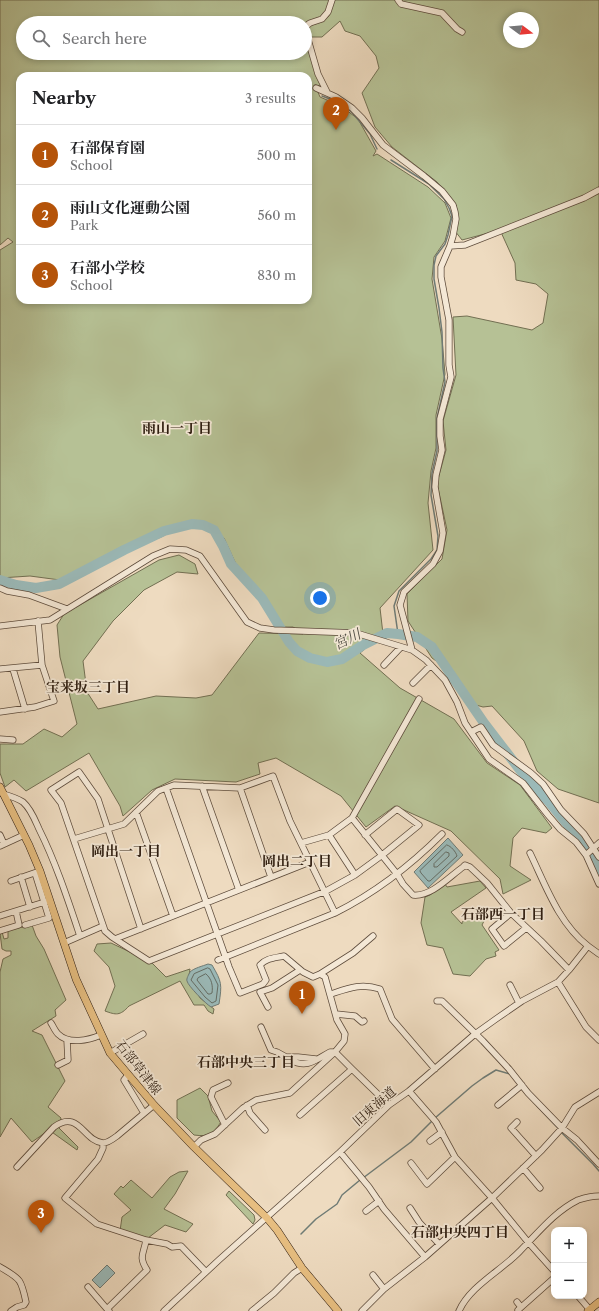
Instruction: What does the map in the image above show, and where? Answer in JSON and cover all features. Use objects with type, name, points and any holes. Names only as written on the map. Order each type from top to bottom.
[{"type":"main road","name":"石部草津線","points":[[0,787],[24,834],[47,902],[76,979],[110,1053],[128,1075],[194,1147],[267,1218],[277,1230],[302,1268],[338,1311]]},
{"type":"main road","points":[[590,1310],[599,1302]]},
{"type":"street","points":[[312,22],[322,19],[328,12],[332,0]]},
{"type":"street","points":[[398,0],[400,4],[442,13],[457,29],[462,32]]},
{"type":"street","points":[[312,50],[316,68],[326,92]]},
{"type":"street","points":[[316,88],[326,92],[352,108],[384,145],[433,183],[453,205],[456,219],[450,246],[441,267],[441,277],[449,320],[449,365],[451,377],[440,419],[442,450],[436,475],[435,487],[443,533],[440,551],[432,564],[404,592],[400,605],[410,637],[412,650]]},
{"type":"street","points":[[450,246],[465,245],[584,198],[599,190]]},
{"type":"street","points":[[0,626],[50,620],[153,556],[170,549],[186,550],[200,556],[247,622],[260,628],[274,630],[356,633],[412,650],[426,660],[445,680],[457,702],[465,723],[489,759],[522,783],[560,829],[576,842],[586,855],[599,884]]},
{"type":"street","points":[[0,588],[7,591],[29,595],[67,609]]},
{"type":"street","points":[[0,712],[34,707],[54,701],[42,666],[38,621]]},
{"type":"street","points":[[384,666],[401,647]]},
{"type":"street","points":[[0,670],[42,666]]},
{"type":"street","points":[[414,683],[432,666]]},
{"type":"street","points":[[13,669],[24,709]]},
{"type":"street","points":[[301,843],[329,835],[352,818],[419,699]]},
{"type":"street","points":[[472,732],[481,727],[493,745],[531,773],[543,784],[561,810],[584,834],[599,857]]},
{"type":"street","points":[[0,738],[13,740]]},
{"type":"street","points":[[141,929],[98,799],[79,772],[51,790],[62,803],[105,931],[149,961],[324,892],[355,875],[382,856],[419,825],[396,809],[365,835]]},
{"type":"street","points":[[74,839],[124,824],[158,792],[174,785],[240,788],[273,776],[290,820],[334,913]]},
{"type":"street","points":[[202,786],[239,890]]},
{"type":"street","points":[[166,788],[240,993],[263,984],[266,980],[260,966],[263,962],[272,958],[284,956],[300,970],[313,977],[353,953],[373,936]]},
{"type":"street","points":[[240,788],[271,878]]},
{"type":"street","points":[[3,794],[14,797],[23,803],[32,813],[45,839],[80,936]]},
{"type":"street","points":[[136,812],[173,916]]},
{"type":"street","points":[[352,818],[413,895],[432,891],[462,867],[468,866],[487,883],[510,913],[569,970]]},
{"type":"street","points":[[0,835],[2,845],[24,834]]},
{"type":"street","points":[[218,960],[334,913],[363,898],[423,853],[442,834]]},
{"type":"street","points":[[329,835],[355,875]]},
{"type":"street","points":[[586,855],[599,843]]},
{"type":"street","points":[[530,853],[560,914],[577,938],[599,954]]},
{"type":"street","points":[[115,939],[310,862]]},
{"type":"street","points":[[11,880],[37,872]]},
{"type":"street","points":[[21,878],[30,907]]},
{"type":"street","points":[[0,916],[47,902],[49,918],[25,925]]},
{"type":"street","points":[[0,931],[19,925],[16,911]]},
{"type":"street","points":[[510,913],[492,929],[504,946],[526,928]]},
{"type":"street","points":[[64,944],[104,926]]},
{"type":"street","name":"旧東海道","points":[[164,1311],[340,1152],[389,1105],[435,1069],[475,1034],[519,1003],[558,982],[588,946]]},
{"type":"street","points":[[268,1007],[260,992],[272,988],[300,970]]},
{"type":"street","points":[[194,1147],[201,1140],[215,1134],[243,1108],[256,1100],[290,1094],[335,1052],[344,1041],[345,1034],[338,1020],[325,977],[320,974]]},
{"type":"street","points":[[558,982],[586,1027],[599,1040]]},
{"type":"street","points":[[510,985],[519,1003]]},
{"type":"street","points":[[331,994],[358,986],[370,986],[380,989],[392,1019],[435,1069]]},
{"type":"street","points":[[437,1002],[442,1001],[509,1069],[522,1086],[562,1128],[577,1140],[598,1161]]},
{"type":"street","points":[[336,1014],[355,1016],[362,1022],[364,1021]]},
{"type":"street","points":[[51,1023],[58,1034],[67,1040],[81,1040],[101,1035]]},
{"type":"street","points":[[261,1027],[271,1050],[286,1057],[316,1060]]},
{"type":"street","points":[[110,1053],[143,1034]]},
{"type":"street","points":[[58,1065],[68,1060],[67,1040]]},
{"type":"street","points":[[290,1060],[304,1065],[311,1063],[330,1052],[335,1052],[389,1105]]},
{"type":"street","points":[[300,1115],[352,1069]]},
{"type":"street","points":[[128,1075],[124,1080],[144,1113]]},
{"type":"street","points":[[225,1125],[211,1097],[213,1090],[228,1083]]},
{"type":"street","points":[[498,1105],[522,1086]]},
{"type":"street","points":[[408,1091],[436,1122],[455,1157],[551,1268]]},
{"type":"street","points":[[362,1311],[384,1288],[425,1257],[492,1198],[536,1156],[562,1128],[575,1108],[599,1092]]},
{"type":"street","points":[[17,1167],[54,1127],[61,1122],[72,1122],[78,1125],[91,1137],[103,1143],[111,1141],[154,1104]]},
{"type":"street","points":[[247,1105],[250,1113],[266,1130]]},
{"type":"street","points":[[517,1122],[511,1128],[536,1156]]},
{"type":"street","points":[[430,1141],[442,1132]]},
{"type":"street","points":[[103,1143],[103,1148],[98,1159],[65,1198],[97,1224],[146,1240],[167,1244],[172,1247],[181,1246],[206,1272]]},
{"type":"street","points":[[340,1152],[369,1187],[384,1209],[425,1257]]},
{"type":"street","points":[[411,1163],[427,1184],[455,1157]]},
{"type":"street","points":[[523,1168],[540,1188]]},
{"type":"street","points":[[459,1311],[463,1302],[471,1293],[520,1251],[551,1218],[579,1200],[599,1196]]},
{"type":"street","points":[[366,1211],[379,1201]]},
{"type":"street","points":[[410,1208],[419,1222],[439,1244]]},
{"type":"street","points":[[88,1287],[108,1310],[148,1270],[143,1263],[142,1254],[146,1240]]},
{"type":"street","points":[[0,1267],[18,1278],[22,1286],[26,1302],[24,1305],[11,1311]]},
{"type":"street","points":[[252,1311],[274,1293],[294,1273],[302,1268]]},
{"type":"street","points":[[373,1275],[384,1288]]},
{"type":"street","points":[[517,1302],[519,1308],[551,1281]]},
{"type":"street","points":[[581,1299],[590,1310]]},
{"type":"green space","points":[[0,0],[599,0],[599,803],[558,789],[537,771],[524,741],[492,706],[483,707],[476,705],[453,673],[432,658],[408,621],[407,594],[442,559],[447,530],[437,483],[446,450],[443,421],[456,375],[453,317],[467,316],[532,330],[543,323],[548,294],[536,284],[516,280],[515,263],[500,230],[462,240],[455,231],[458,218],[456,205],[437,182],[392,147],[375,127],[362,93],[379,68],[376,56],[360,36],[345,31],[340,21],[322,37],[312,37],[312,25],[329,16],[329,13],[312,20],[312,16],[16,16],[16,60],[312,60],[321,86],[315,85],[320,97],[341,106],[358,119],[376,151],[373,156],[377,154],[428,187],[445,203],[451,218],[445,241],[434,257],[432,279],[442,339],[445,374],[436,415],[436,448],[431,471],[428,503],[433,550],[380,608],[383,634],[360,653],[400,688],[454,719],[487,763],[520,785],[552,828],[546,833],[522,828],[513,838],[510,866],[531,880],[503,894],[500,879],[451,831],[395,806],[366,827],[341,796],[276,758],[258,763],[260,774],[236,782],[175,779],[152,790],[123,816],[120,806],[89,753],[26,791],[14,780],[5,787],[0,773],[0,744],[23,744],[44,729],[62,737],[77,724],[60,657],[57,625],[64,614],[159,560],[179,555],[195,564],[198,574],[177,572],[144,590],[113,621],[83,661],[87,692],[98,709],[156,696],[196,698],[212,695],[259,633],[303,634],[293,627],[283,627],[235,562],[224,538],[204,522],[190,522],[161,537],[60,580],[30,576],[0,578],[0,250],[13,242],[8,238],[0,245]]},
{"type":"green space","points":[[480,881],[486,888],[451,912],[462,924],[462,922],[472,917],[484,921],[482,925],[499,950],[495,952],[496,956],[486,959],[470,976],[453,974],[443,948],[427,945],[421,923],[425,897],[445,884],[447,887]]},
{"type":"green space","points":[[32,925],[66,1000],[55,1010],[56,1016],[32,1031],[42,1035],[65,1081],[48,1107],[61,1118],[59,1128],[78,1147],[77,1150],[49,1130],[32,1142],[11,1118],[0,1137],[0,972],[3,959],[11,955],[11,951],[2,949],[0,933],[2,932],[4,939],[8,938],[8,930]]},
{"type":"green space","points":[[111,943],[151,962],[166,977],[190,969],[189,976],[200,998],[214,1009],[213,1014],[208,1011],[204,1005],[194,1005],[180,981],[129,1006],[123,1012],[118,1014],[105,1011],[115,986],[109,967],[94,951],[97,944]]},
{"type":"green space","points":[[200,1088],[208,1096],[212,1111],[221,1122],[213,1132],[203,1136],[194,1135],[177,1118],[177,1100]]},
{"type":"green space","points":[[188,1171],[175,1194],[164,1209],[193,1224],[186,1232],[165,1225],[148,1238],[120,1231],[122,1217],[131,1210],[114,1194],[121,1186],[123,1188],[131,1180],[152,1198],[170,1177],[179,1172]]},
{"type":"green space","points":[[229,1191],[254,1215],[255,1220],[253,1224],[226,1195]]},
{"type":"water","points":[[448,838],[463,855],[428,888],[414,872]]},
{"type":"water","points":[[208,964],[212,965],[221,987],[219,1004],[211,1007],[201,999],[187,980],[190,972],[196,968]]},
{"type":"water","points":[[107,1265],[115,1273],[100,1288],[92,1280]]},
{"type":"waterway","points":[[322,96],[341,103]]},
{"type":"waterway","points":[[350,110],[370,134],[377,149]]},
{"type":"waterway","points":[[391,160],[429,184],[444,199],[452,216],[445,244],[436,256],[434,265],[434,279],[442,332],[445,382],[437,418],[437,451],[432,473],[431,495],[438,536],[437,550],[431,559],[399,591],[394,606],[398,634]]},
{"type":"waterway","name":"宮川","points":[[0,580],[16,585],[36,588],[59,584],[164,531],[192,524],[203,525],[214,530],[231,564],[262,598],[289,642],[297,651],[310,658],[327,662],[342,659],[363,645],[387,633],[417,637],[432,647],[484,723],[520,770],[550,803],[587,848],[599,871]]},
{"type":"waterway","points":[[435,1118],[472,1086],[496,1070],[510,1074]]},
{"type":"waterway","points":[[537,1106],[559,1129]]},
{"type":"waterway","points":[[363,1178],[411,1142],[432,1121]]},
{"type":"waterway","points":[[561,1132],[599,1171]]},
{"type":"waterway","points":[[301,1234],[316,1219],[337,1204],[342,1195],[360,1180]]},
{"type":"place","name":"雨山文化運動公園","points":[[336,130]]},
{"type":"place","name":"石部保育園","points":[[302,1014]]},
{"type":"place","name":"石部小学校","points":[[41,1233]]},
{"type":"district","name":"雨山一丁目","points":[[177,428]]},
{"type":"district","name":"宝来坂三丁目","points":[[88,687]]},
{"type":"district","name":"岡出一丁目","points":[[126,851]]},
{"type":"district","name":"岡出二丁目","points":[[297,861]]},
{"type":"district","name":"石部西一丁目","points":[[503,914]]},
{"type":"district","name":"石部中央三丁目","points":[[246,1062]]},
{"type":"district","name":"石部中央四丁目","points":[[460,1232]]}]
